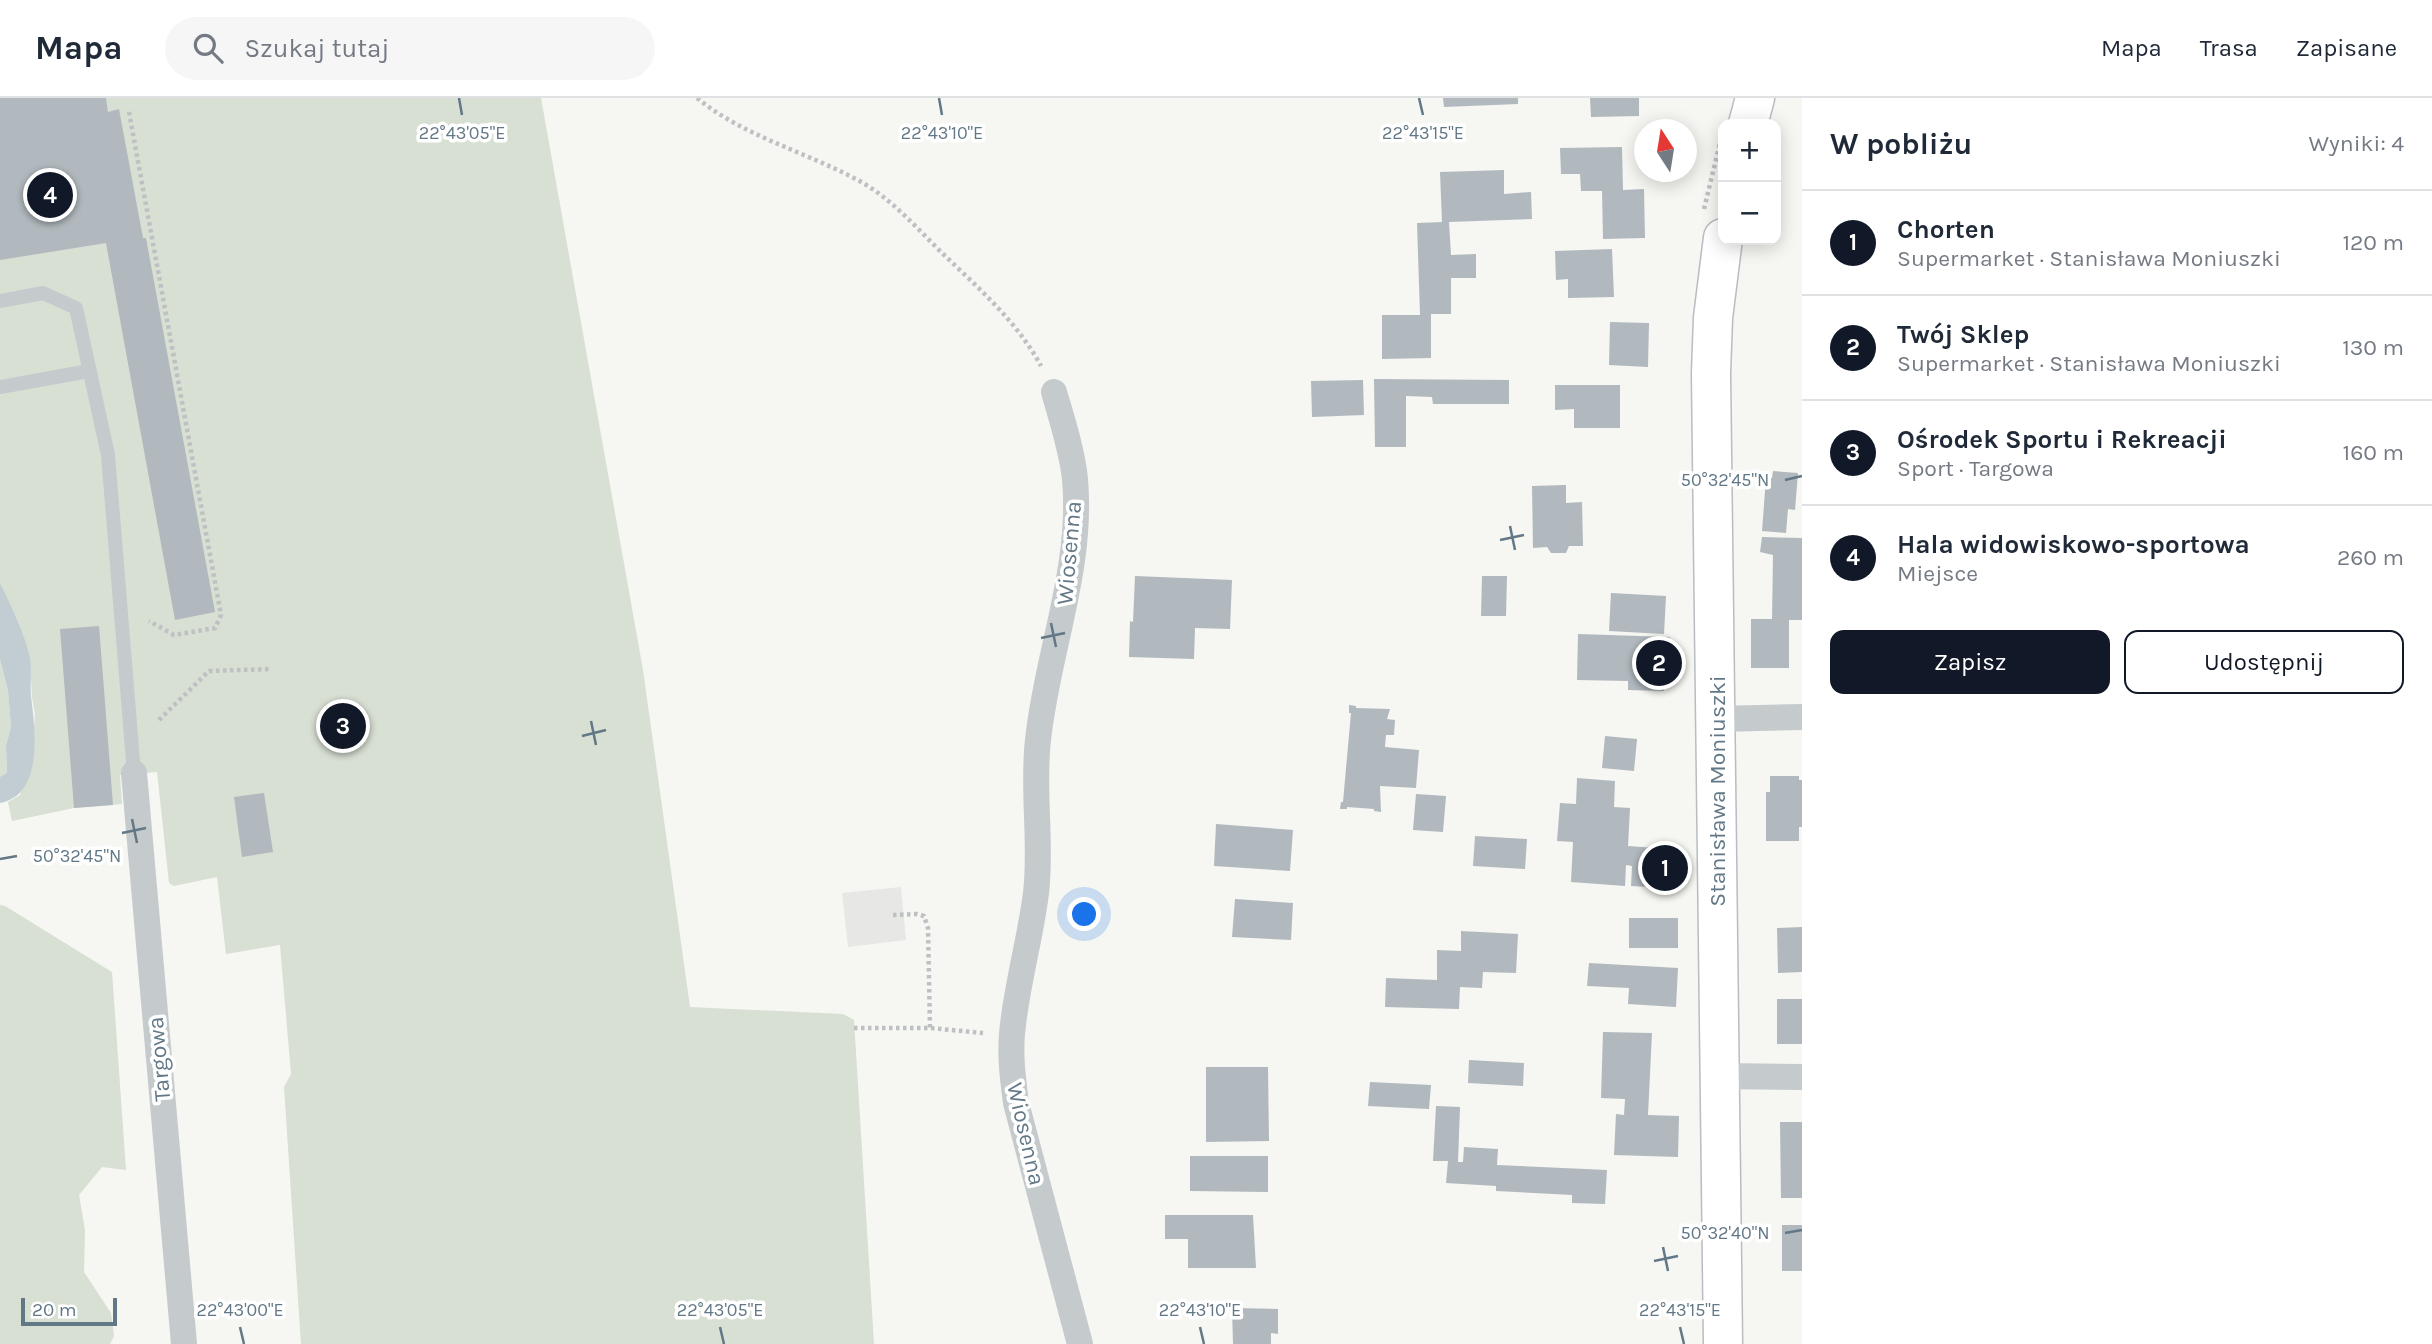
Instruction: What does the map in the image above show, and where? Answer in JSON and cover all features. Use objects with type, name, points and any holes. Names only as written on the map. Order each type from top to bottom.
[{"type":"street","points":[[1749,119],[1755,98]]},
{"type":"street","name":"Stanisława Moniuszki","points":[[1722,245],[1713,318],[1711,373],[1718,719],[1723,1344]]},
{"type":"street","name":"Wiosenna","points":[[1054,392],[1075,478],[1075,527],[1065,606],[1039,725],[1035,766],[1039,852],[1036,894],[1012,1036],[1012,1074],[1016,1103],[1080,1344]]},
{"type":"street","points":[[1718,719],[1802,717]]},
{"type":"street","name":"Targowa","points":[[134,774],[184,1344]]},
{"type":"street","points":[[1719,1076],[1802,1077]]},
{"type":"lane","points":[[0,301],[43,293],[76,308],[108,455],[134,774]]},
{"type":"lane","points":[[0,387],[89,371]]},
{"type":"path","points":[[697,98],[735,125],[864,184],[896,207],[1007,318],[1032,351],[1054,392]]},
{"type":"path","points":[[129,112],[221,615],[215,628],[174,635],[149,621]]},
{"type":"path","points":[[159,720],[209,671],[271,669]]},
{"type":"path","points":[[893,915],[924,916],[928,928],[930,1028]]},
{"type":"path","points":[[854,1028],[930,1028],[1012,1036]]},
{"type":"shaded area","points":[[0,98],[541,98],[643,670],[690,1007],[843,1014],[854,1020],[874,1344],[301,1344],[284,1087],[291,1074],[280,945],[226,954],[217,877],[174,886],[169,883],[157,772],[120,775],[122,804],[74,808],[12,821],[8,802],[20,795],[33,738],[35,715],[30,660],[18,621],[0,583]]},
{"type":"shaded area","points":[[0,583],[21,629],[30,658],[35,742],[34,759],[24,788],[14,797],[0,803],[0,777],[7,773],[6,746],[11,727],[8,691],[0,659]]},
{"type":"shaded area","points":[[0,659],[8,691],[11,727],[6,746],[7,774],[0,777]]},
{"type":"shaded area","points":[[901,887],[906,940],[848,947],[842,893]]},
{"type":"shaded area","points":[[0,905],[112,972],[126,1170],[102,1167],[79,1195],[85,1230],[84,1272],[111,1313],[114,1336],[110,1344],[0,1344]]},
{"type":"building","points":[[0,98],[106,98],[108,112],[119,109],[143,238],[146,238],[215,612],[175,620],[106,243],[0,260]]},
{"type":"building","points":[[1443,98],[1518,98],[1518,104],[1444,107]]},
{"type":"building","points":[[1590,98],[1639,98],[1639,116],[1591,117]]},
{"type":"building","points":[[1622,147],[1623,190],[1644,189],[1645,238],[1603,239],[1602,191],[1581,191],[1580,174],[1561,174],[1560,148]]},
{"type":"building","points":[[1504,170],[1504,194],[1531,192],[1532,219],[1449,222],[1451,255],[1476,254],[1476,278],[1451,278],[1451,314],[1431,314],[1431,358],[1382,359],[1382,315],[1420,315],[1417,223],[1442,222],[1440,172]]},
{"type":"building","points":[[1612,249],[1614,297],[1568,298],[1568,279],[1556,280],[1555,251]]},
{"type":"building","points":[[1610,322],[1649,323],[1648,367],[1609,365]]},
{"type":"building","points":[[1374,379],[1509,380],[1509,404],[1433,404],[1432,397],[1406,396],[1406,447],[1375,447]]},
{"type":"building","points":[[1363,380],[1364,415],[1312,417],[1311,381]]},
{"type":"building","points":[[1555,385],[1620,385],[1620,428],[1574,428],[1574,409],[1555,410]]},
{"type":"building","points":[[1773,471],[1798,473],[1795,510],[1788,509],[1786,533],[1762,531],[1766,478],[1772,478]]},
{"type":"building","points":[[1566,485],[1566,503],[1582,502],[1583,546],[1569,546],[1566,553],[1551,553],[1547,547],[1533,548],[1532,486]]},
{"type":"building","points":[[1762,537],[1802,538],[1802,620],[1789,620],[1789,668],[1751,668],[1751,619],[1772,619],[1773,555],[1760,552]]},
{"type":"building","points":[[1135,576],[1232,580],[1230,629],[1195,628],[1194,659],[1129,657]]},
{"type":"building","points":[[1482,576],[1507,576],[1506,616],[1481,616]]},
{"type":"building","points":[[1611,593],[1666,596],[1664,634],[1609,631]]},
{"type":"building","points":[[99,626],[113,805],[74,808],[60,629]]},
{"type":"building","points":[[1578,634],[1670,637],[1670,652],[1665,652],[1665,666],[1670,666],[1669,681],[1664,681],[1664,691],[1628,690],[1628,681],[1577,680]]},
{"type":"building","points":[[1349,705],[1356,708],[1390,709],[1387,719],[1395,720],[1394,735],[1386,735],[1385,747],[1419,750],[1416,788],[1380,786],[1381,812],[1347,807],[1340,809],[1343,802],[1351,713]]},
{"type":"building","points":[[1605,736],[1637,739],[1634,771],[1602,768]]},
{"type":"building","points":[[1770,776],[1799,776],[1799,780],[1802,780],[1802,827],[1799,827],[1799,841],[1766,841],[1766,792],[1770,792]]},
{"type":"building","points":[[1577,778],[1615,781],[1614,807],[1630,808],[1628,846],[1670,849],[1667,888],[1631,886],[1632,866],[1626,865],[1625,886],[1571,882],[1573,842],[1557,841],[1560,803],[1576,804]]},
{"type":"building","points":[[264,793],[273,852],[242,857],[234,797]]},
{"type":"building","points":[[1416,794],[1446,796],[1443,832],[1413,830]]},
{"type":"building","points":[[1216,824],[1293,830],[1290,871],[1214,866]]},
{"type":"building","points":[[1475,836],[1527,839],[1525,869],[1473,866]]},
{"type":"building","points":[[1235,899],[1293,903],[1291,940],[1232,937]]},
{"type":"building","points":[[1629,918],[1678,918],[1678,948],[1629,948]]},
{"type":"building","points":[[1802,927],[1802,972],[1778,973],[1777,928]]},
{"type":"building","points":[[1461,931],[1518,934],[1516,973],[1483,972],[1482,988],[1460,987],[1459,1009],[1385,1007],[1386,978],[1437,980],[1437,950],[1461,951]]},
{"type":"building","points":[[1589,963],[1678,968],[1676,1007],[1628,1004],[1629,988],[1587,986]]},
{"type":"building","points":[[1777,999],[1802,999],[1802,1044],[1777,1044]]},
{"type":"building","points":[[1603,1032],[1652,1033],[1648,1115],[1679,1116],[1678,1157],[1614,1155],[1616,1114],[1624,1115],[1625,1099],[1601,1098]]},
{"type":"building","points":[[1469,1060],[1524,1063],[1523,1086],[1468,1083]]},
{"type":"building","points":[[1206,1067],[1268,1067],[1269,1141],[1206,1142]]},
{"type":"building","points":[[1370,1082],[1431,1085],[1429,1109],[1368,1106]]},
{"type":"building","points":[[1436,1106],[1460,1107],[1458,1162],[1463,1162],[1464,1147],[1498,1149],[1497,1165],[1607,1170],[1605,1204],[1572,1203],[1572,1195],[1496,1191],[1496,1186],[1446,1183],[1448,1161],[1433,1161]]},
{"type":"building","points":[[1780,1122],[1802,1122],[1802,1198],[1781,1198]]},
{"type":"building","points":[[1190,1156],[1268,1156],[1268,1192],[1190,1191]]},
{"type":"building","points":[[1165,1215],[1253,1215],[1256,1268],[1188,1268],[1188,1239],[1165,1239]]},
{"type":"building","points":[[1782,1225],[1802,1225],[1802,1271],[1782,1271]]},
{"type":"building","points":[[1232,1308],[1278,1309],[1278,1334],[1271,1333],[1271,1344],[1233,1344]]},
{"type":"place","name":"Hala widowiskowo-sportowa","points":[[50,195]]},
{"type":"place","name":"Twój Sklep","points":[[1659,663]]},
{"type":"place","name":"Ośrodek Sportu i Rekreacji","points":[[343,726]]},
{"type":"place","name":"Chorten","points":[[1665,868]]}]
